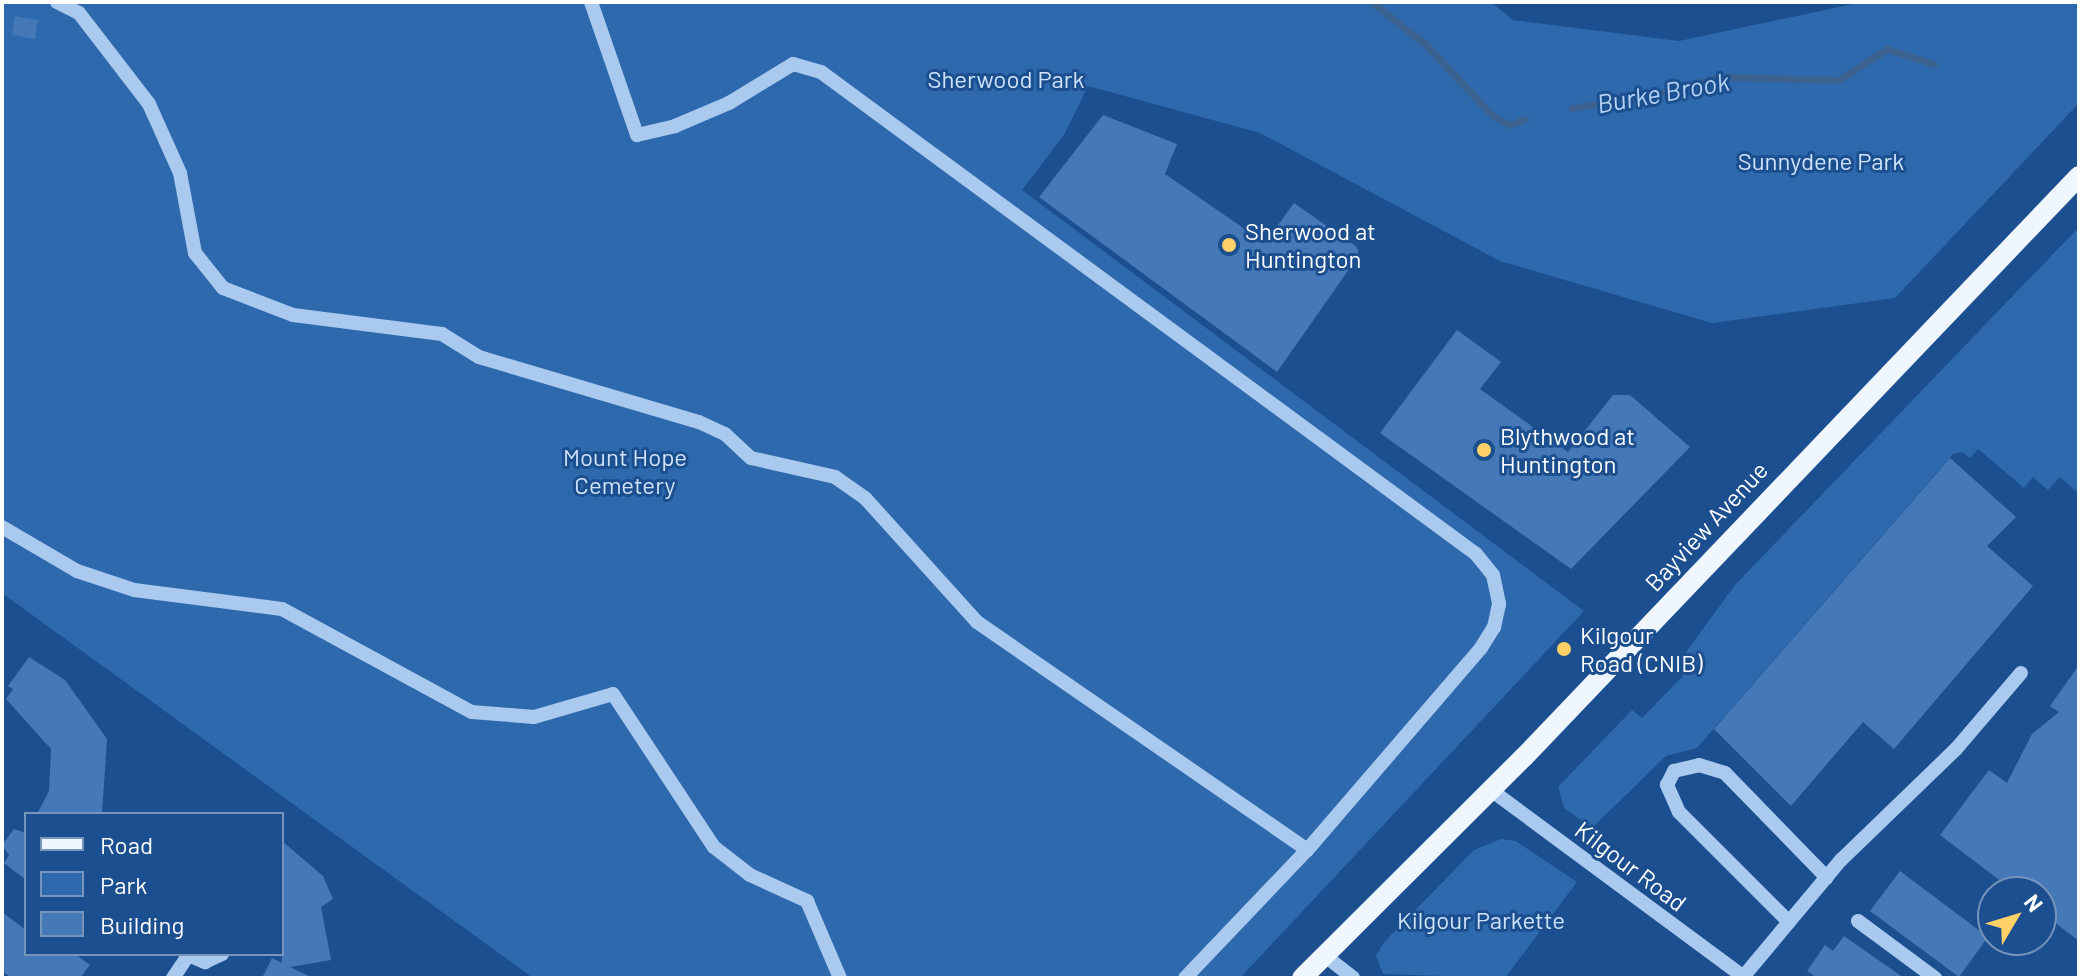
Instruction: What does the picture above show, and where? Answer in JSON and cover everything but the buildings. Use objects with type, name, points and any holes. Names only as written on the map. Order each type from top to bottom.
[{"type":"main road","name":"Bayview Avenue","points":[[1302,978],[1491,790],[2079,176]]},
{"type":"street","points":[[57,2],[79,13],[149,104],[180,173],[195,253],[223,288],[293,315],[442,334],[479,357],[699,422],[725,434],[751,458],[835,477],[865,498],[977,622],[1307,850]]},
{"type":"street","points":[[591,2],[637,135],[675,126],[729,103],[793,64],[821,72],[1476,554],[1493,575],[1499,604],[1494,627],[1307,850],[1185,978]]},
{"type":"street","points":[[2,527],[77,571],[134,590],[275,607],[472,712],[534,717],[613,694],[714,847],[750,875],[807,901],[840,978]]},
{"type":"street","points":[[1744,977],[1827,878],[1956,749],[2021,673]]},
{"type":"street","points":[[1789,922],[1679,812],[1667,785],[1674,771],[1699,765],[1725,773],[1827,878]]},
{"type":"street","name":"Kilgour Road","points":[[1491,790],[1744,977]]},
{"type":"street","points":[[1858,921],[1935,978]]},
{"type":"street","points":[[1324,955],[1353,978]]},
{"type":"street","points":[[173,978],[186,956]]},
{"type":"street","points":[[190,956],[205,962],[218,956]]},
{"type":"green space","name":"Mount Hope Cemetery","points":[[2,2],[1491,2],[1513,20],[1679,41],[1862,2],[2079,2],[2079,103],[1895,298],[1712,323],[1500,261],[1260,133],[1088,86],[1064,135],[1022,190],[1584,611],[1240,978],[533,978],[2,593]]},
{"type":"green space","points":[[2079,227],[2079,494],[2060,477],[2048,490],[2033,477],[2024,488],[1978,449],[1970,458],[1962,452],[1953,454],[1697,748],[1666,756],[1592,828],[1564,808],[1558,787],[1632,710],[1642,718],[1683,676],[1675,667],[1735,585]]},
{"type":"green space","name":"Kilgour Parkette","points":[[1501,839],[1516,841],[1577,882],[1505,978],[1383,974],[1376,956],[1384,942],[1474,850]]},
{"type":"waterway","name":"Burke Brook","points":[[1372,2],[1425,44],[1493,116],[1510,125],[1525,119]]},
{"type":"waterway","name":"Burke Brook","points":[[1572,108],[1649,96],[1720,77],[1839,80],[1887,49],[1934,64]]},
{"type":"place","name":"Sherwood at Huntington","points":[[1229,245]]},
{"type":"place","name":"Blythwood at Huntington","points":[[1484,450]]},
{"type":"place","name":"Kilgour Road (CNIB)","points":[[1564,649]]},
{"type":"park label","name":"Sherwood Park","points":[[1006,79]]},
{"type":"park label","name":"Sunnydene Park","points":[[1821,161]]}]
